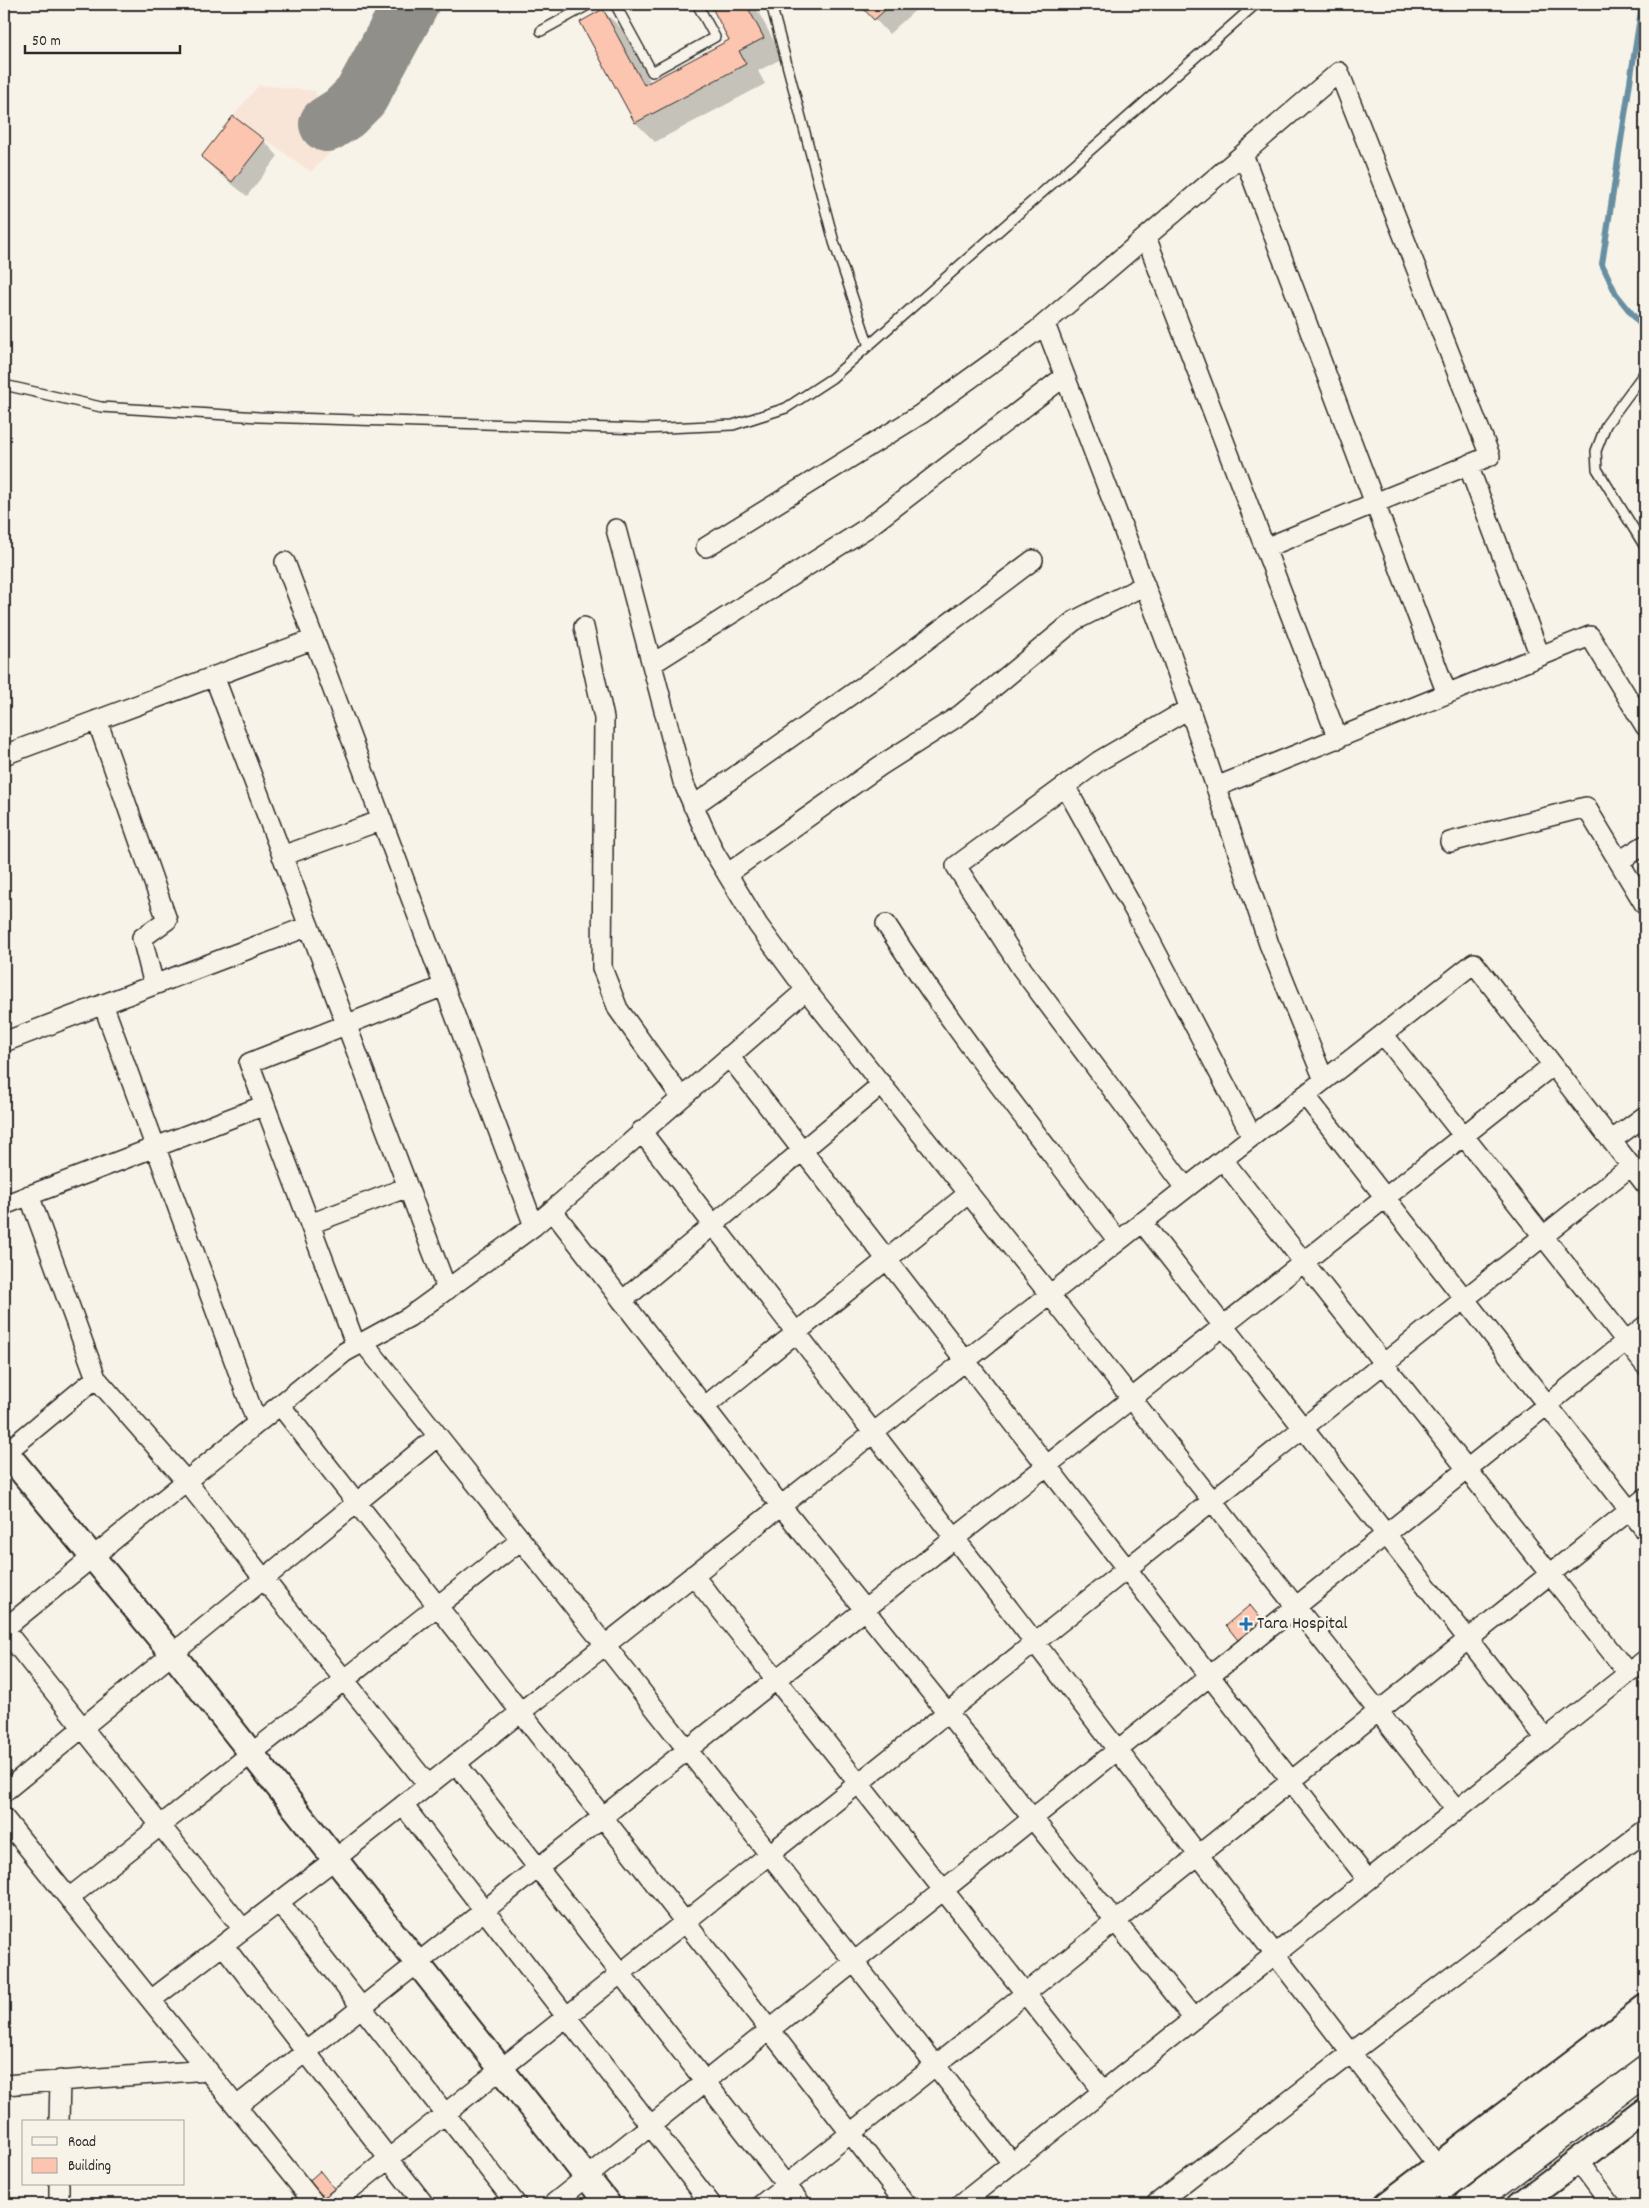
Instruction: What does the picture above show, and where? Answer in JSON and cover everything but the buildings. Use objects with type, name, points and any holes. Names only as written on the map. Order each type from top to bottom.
[{"type":"highway","points":[[1419,2204],[1443,2174],[1645,2034]]},
{"type":"highway","points":[[1469,2204],[1645,2071]]},
{"type":"street","points":[[706,547],[921,414],[1045,324],[1339,72],[1490,456],[1265,548]]},
{"type":"street","points":[[1243,154],[1447,694]]},
{"type":"street","points":[[1146,238],[1338,739]]},
{"type":"street","points":[[1045,324],[1190,708],[1269,944],[1324,1080]]},
{"type":"street","points":[[652,664],[867,528],[1065,376]]},
{"type":"street","points":[[1468,466],[1540,656]]},
{"type":"street","points":[[616,529],[683,782],[714,852],[758,925],[806,990],[1050,1295],[1456,1810]]},
{"type":"street","points":[[694,806],[896,663],[1033,560]]},
{"type":"street","points":[[285,562],[534,1226]]},
{"type":"street","points":[[727,874],[880,766],[960,715],[1074,621],[1145,585]]},
{"type":"street","points":[[584,627],[604,718],[602,968],[618,1009],[681,1097]]},
{"type":"street","points":[[1216,787],[1590,636],[1645,726]]},
{"type":"street","points":[[4,755],[314,639]]},
{"type":"street","points":[[214,676],[446,1290]]},
{"type":"street","points":[[1186,1188],[1022,969],[956,866],[1099,761],[1190,708]]},
{"type":"street","points":[[97,720],[167,920],[142,938],[154,985]]},
{"type":"street","points":[[1065,786],[1138,917],[1252,1136]]},
{"type":"street","points":[[1450,842],[1586,807],[1645,904]]},
{"type":"street","points":[[282,856],[382,820]]},
{"type":"street","points":[[1619,861],[1645,845]]},
{"type":"street","points":[[886,924],[913,967],[1118,1241]]},
{"type":"street","points":[[4,1042],[309,926]]},
{"type":"street","points":[[151,2000],[335,1859],[873,1433],[1474,962],[1645,1184]]},
{"type":"street","points":[[444,986],[249,1063],[310,1224],[359,1344],[438,1436],[605,1645],[1012,2163]]},
{"type":"street","points":[[244,1929],[4,1629],[344,1352],[410,1317],[534,1226],[641,1131],[806,990]]},
{"type":"street","points":[[103,1004],[257,1423]]},
{"type":"street","points":[[1383,1034],[1645,1365]]},
{"type":"street","points":[[728,1056],[1368,1880]]},
{"type":"street","points":[[236,2106],[1554,1065]]},
{"type":"street","points":[[622,1301],[882,1084]]},
{"type":"street","points":[[1305,1095],[1645,1530]]},
{"type":"street","points":[[4,1205],[265,1105]]},
{"type":"street","points":[[1612,1140],[1645,1116]]},
{"type":"street","points":[[641,1131],[1443,2174]]},
{"type":"street","points":[[1222,1160],[1628,1673]]},
{"type":"street","points":[[332,2204],[1631,1166]]},
{"type":"street","points":[[310,1224],[408,1187]]},
{"type":"street","points":[[704,1407],[969,1193]]},
{"type":"street","points":[[29,1195],[96,1378],[186,1481],[428,1785]]},
{"type":"street","points":[[552,1210],[781,1506],[1194,2019]]},
{"type":"street","points":[[1142,1222],[1546,1739]]},
{"type":"street","points":[[553,2204],[1645,1326]]},
{"type":"street","points":[[96,1378],[4,1452],[93,1556],[172,1653],[608,2204]]},
{"type":"street","points":[[280,1404],[906,2204]]},
{"type":"street","points":[[4,1792],[438,1436]]},
{"type":"street","points":[[762,2204],[1645,1498]]},
{"type":"street","points":[[68,1898],[520,1540]]},
{"type":"street","points":[[693,1575],[1103,2091]]},
{"type":"street","points":[[961,2204],[1645,1660]]},
{"type":"street","points":[[456,1763],[801,2204]]},
{"type":"street","points":[[403,1805],[711,2204]]},
{"type":"street","points":[[4,1818],[315,2204]]},
{"type":"street","points":[[1156,2204],[1645,1830]]},
{"type":"street","points":[[279,1902],[516,2204]]},
{"type":"street","points":[[223,1945],[424,2204]]},
{"type":"street","points":[[1387,2204],[1443,2174],[1645,2007]]},
{"type":"street","points":[[4,2085],[208,2070]]},
{"type":"street","points":[[59,2120],[60,2080]]},
{"type":"street","points":[[1520,2204],[1645,2110]]},
{"type":"street","points":[[1578,2161],[1610,2204]]},
{"type":"street","points":[[59,2186],[59,2204]]},
{"type":"lane","points":[[541,31],[590,4]]},
{"type":"lane","points":[[615,4],[652,72],[715,37],[697,4]]},
{"type":"lane","points":[[771,4],[834,242],[869,346]]},
{"type":"lane","points":[[4,385],[101,407],[259,417],[663,428],[733,425],[786,408],[832,378],[1256,4]]},
{"type":"lane","points":[[1645,372],[1606,425],[1596,451],[1598,469],[1645,547]]},
{"type":"shaded area","points":[[259,85],[315,91],[336,146],[311,172],[233,116]]},
{"type":"waterway","points":[[1642,4],[1602,264],[1616,294],[1645,330]]},
{"type":"taxiway","points":[[327,124],[344,113],[361,96],[411,4]]},
{"type":"place","name":"Tara Hospital","points":[[1246,1624]]}]
